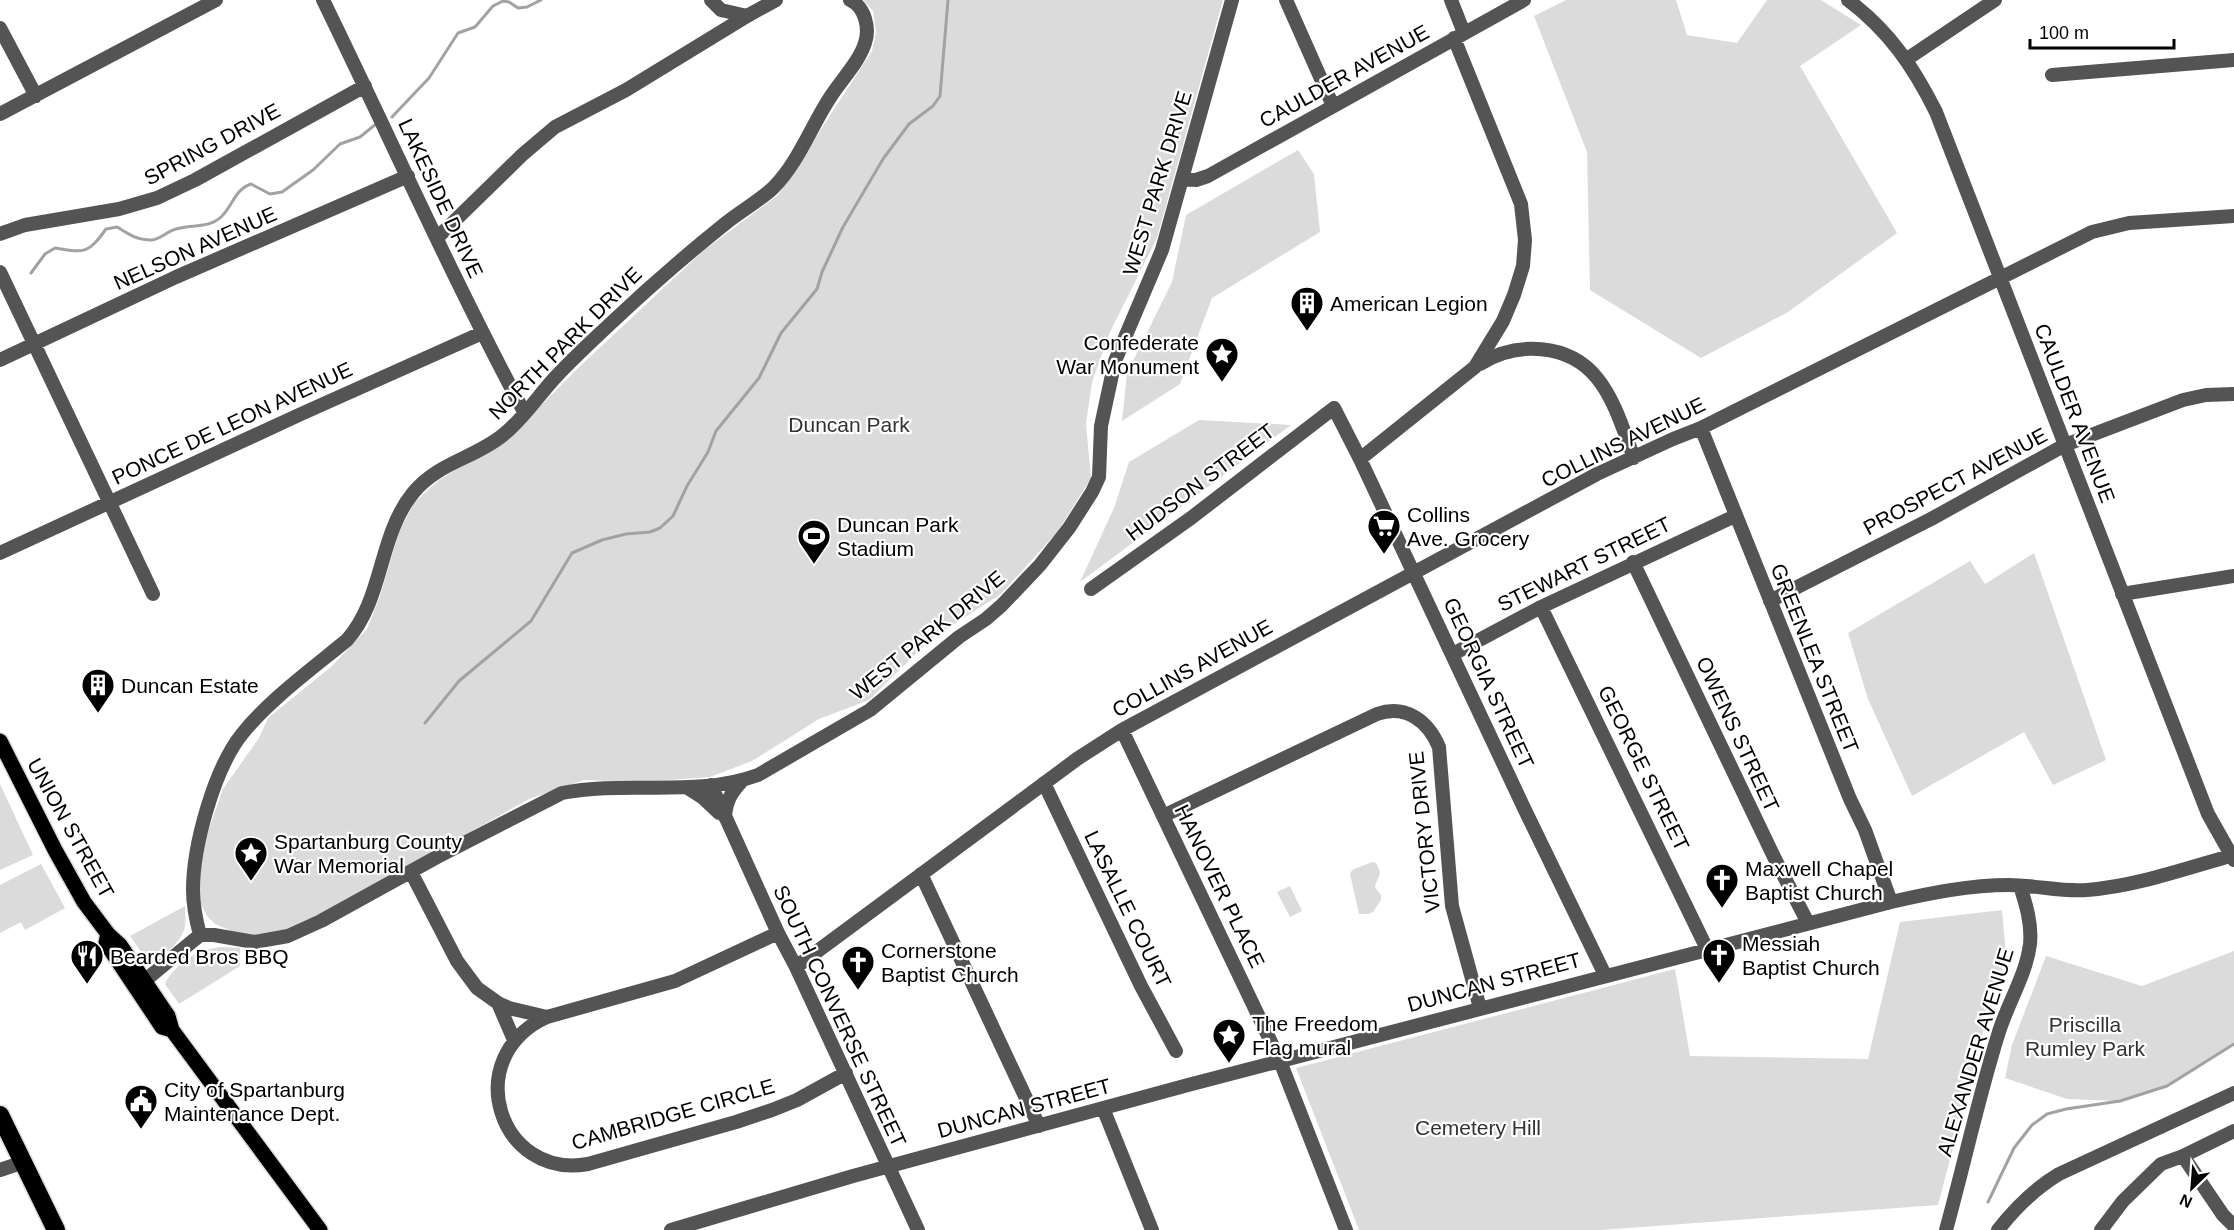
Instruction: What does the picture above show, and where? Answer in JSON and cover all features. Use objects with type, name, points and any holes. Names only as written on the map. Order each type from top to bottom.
[{"type":"highway","points":[[0,1115],[56,1230]]},
{"type":"main road","name":"UNION STREET","points":[[0,741],[54,850],[84,902],[108,934],[106,943],[139,984],[162,1028],[172,1030],[320,1230]]},
{"type":"street","points":[[0,114],[216,0]]},
{"type":"street","name":"LAKESIDE DRIVE","points":[[323,0],[482,333],[524,412]]},
{"type":"street","points":[[711,0],[722,10],[747,16]]},
{"type":"street","points":[[438,237],[522,154],[555,127],[626,90],[776,0]]},
{"type":"street","name":"NORTH PARK DRIVE","points":[[200,935],[193,889],[205,815],[232,748],[243,732],[273,702],[357,629],[370,603],[395,523],[413,492],[425,479],[493,442],[515,424],[556,376],[639,297],[727,222],[763,197],[781,178],[865,43],[866,20],[858,5],[850,0]]},
{"type":"street","name":"WEST PARK DRIVE","points":[[200,935],[254,942],[277,940],[321,921],[562,793],[584,788],[688,788],[741,782],[774,767],[878,704],[959,637],[1002,605],[1040,566],[1069,528],[1099,477],[1101,426],[1115,361],[1162,250],[1232,0]]},
{"type":"street","points":[[1286,0],[1333,106]]},
{"type":"street","points":[[1451,0],[1459,35],[1524,215],[1524,252],[1521,276],[1495,337],[1475,367]]},
{"type":"street","name":"CAULDER AVENUE","points":[[1182,179],[1196,180],[1208,176],[1524,0]]},
{"type":"street","name":"CAULDER AVENUE","points":[[1848,0],[1875,23],[1907,59],[1936,112],[2208,814],[2232,858]]},
{"type":"street","points":[[1907,59],[1995,0]]},
{"type":"street","points":[[0,28],[36,96]]},
{"type":"street","points":[[2052,75],[2234,60]]},
{"type":"street","name":"SPRING DRIVE","points":[[0,234],[25,225],[119,209],[157,198],[195,180],[365,86]]},
{"type":"street","name":"NELSON AVENUE","points":[[0,360],[176,277],[408,176]]},
{"type":"street","name":"COLLINS AVENUE","points":[[796,967],[1044,783],[1122,730],[1597,474],[1701,428],[2075,240],[2110,226],[2148,221],[2234,216]]},
{"type":"street","points":[[0,272],[153,594]]},
{"type":"street","name":"PONCE DE LEON AVENUE","points":[[0,553],[482,333]]},
{"type":"street","points":[[1360,459],[1475,367],[1507,351],[1524,348],[1560,353],[1590,370],[1606,391],[1634,458]]},
{"type":"street","name":"PROSPECT AVENUE","points":[[1770,601],[1930,519],[2065,445],[2183,400],[2206,395],[2234,394]]},
{"type":"street","name":"GEORGIA STREET","points":[[1334,408],[1605,975]]},
{"type":"street","name":"HUDSON STREET","points":[[1091,589],[1191,518],[1334,408]]},
{"type":"street","name":"GREENLEA STREET","points":[[1701,428],[1850,799],[1865,830],[1891,902]]},
{"type":"street","name":"STEWART STREET","points":[[1452,654],[1633,562],[1735,516]]},
{"type":"street","name":"OWENS STREET","points":[[1633,562],[1769,847],[1808,923]]},
{"type":"street","points":[[2122,594],[2234,576]]},
{"type":"street","name":"GEORGE STREET","points":[[1541,607],[1707,949]]},
{"type":"street","name":"VICTORY DRIVE","points":[[1163,816],[1377,714],[1397,711],[1416,717],[1434,735],[1439,747],[1452,906],[1480,1008]]},
{"type":"street","name":"HANOVER PLACE","points":[[1122,730],[1280,1061],[1346,1230]]},
{"type":"street","points":[[725,819],[730,794],[741,782]]},
{"type":"street","name":"LASALLE COURT","points":[[1044,783],[1141,986],[1176,1051]]},
{"type":"street","name":"SOUTH CONVERSE STREET","points":[[711,785],[918,1230]]},
{"type":"street","name":"SOUTH CONVERSE STREET","points":[[688,788],[702,797],[725,819]]},
{"type":"street","name":"DUNCAN STREET","points":[[671,1230],[1103,1108],[1891,902],[1950,890],[2020,886],[2074,891],[2106,888],[2232,858]]},
{"type":"street","points":[[411,872],[457,961],[469,978],[487,996],[498,1003],[521,1012],[547,1017],[675,981],[778,933]]},
{"type":"street","points":[[921,874],[1039,1126]]},
{"type":"street","name":"ALEXANDER AVENUE","points":[[1946,1230],[1991,1056],[2027,960],[2030,941],[2029,922],[2020,886]]},
{"type":"street","points":[[139,984],[200,935]]},
{"type":"street","points":[[498,1003],[514,1040]]},
{"type":"street","name":"CAMBRIDGE CIRCLE","points":[[547,1017],[514,1040],[503,1060],[498,1084],[499,1103],[505,1121],[520,1143],[552,1163],[564,1166],[588,1164],[736,1122],[797,1100],[846,1073]]},
{"type":"street","points":[[1998,1230],[2012,1212],[2039,1187],[2059,1174],[2234,1093]]},
{"type":"street","points":[[1103,1108],[1152,1230]]},
{"type":"street","points":[[2101,1230],[2122,1201],[2162,1164],[2234,1131]]},
{"type":"street","points":[[2183,1156],[2223,1215],[2234,1226]]},
{"type":"street","points":[[0,1170],[24,1162]]},
{"type":"green space","name":"Duncan Park","points":[[863,0],[1223,0],[1157,238],[1110,332],[1092,382],[1086,424],[1091,478],[1058,531],[1001,594],[931,639],[869,700],[819,719],[752,761],[710,777],[643,782],[584,780],[529,799],[318,917],[289,930],[243,936],[215,924],[207,916],[199,900],[199,884],[205,840],[223,789],[259,738],[268,718],[332,666],[367,629],[380,596],[399,532],[414,503],[439,480],[510,437],[578,368],[703,251],[778,195],[872,51],[876,32],[873,11]]},
{"type":"green space","points":[[1566,0],[1676,0],[1687,35],[1737,43],[1767,0],[1821,0],[1861,25],[1800,66],[1897,233],[1788,312],[1701,358],[1590,290],[1587,152],[1534,16]]},
{"type":"green space","points":[[1298,150],[1314,174],[1320,232],[1212,298],[1180,384],[1122,421],[1127,373],[1172,282],[1186,215]]},
{"type":"green space","points":[[1199,420],[1291,425],[1080,582],[1114,508],[1129,462]]},
{"type":"green space","points":[[2034,553],[2106,760],[2053,785],[2024,732],[1912,796],[1868,699],[1848,633],[1970,561],[1985,584]]},
{"type":"green space","points":[[0,784],[33,855],[0,870]]},
{"type":"green space","points":[[1372,862],[1376,863],[1380,871],[1375,887],[1381,895],[1381,900],[1373,912],[1359,914],[1350,874],[1352,870]]},
{"type":"green space","points":[[41,864],[65,908],[25,930],[21,922],[0,933],[0,885]]},
{"type":"green space","points":[[1290,886],[1302,911],[1290,917],[1277,892]]},
{"type":"green space","points":[[185,906],[185,926],[176,944],[159,957],[147,960],[130,936]]},
{"type":"green space","name":"Cemetery Hill","points":[[2002,910],[2006,956],[1984,1029],[1938,1205],[1601,1230],[1359,1230],[1296,1068],[1675,969],[1690,1056],[1868,1059],[1900,922]]},
{"type":"green space","points":[[221,947],[240,948],[240,966],[179,1004],[165,984],[171,974],[180,964],[197,953]]},
{"type":"green space","name":"Priscilla Rumley Park","points":[[2234,951],[2234,1044],[2167,1086],[2120,1101],[2067,1099],[2005,1078],[2012,1045],[2046,956],[2142,986]]},
{"type":"waterway","points":[[392,117],[429,78],[458,33],[475,27],[493,6],[503,1],[518,8],[527,7],[541,0]]},
{"type":"waterway","points":[[425,723],[459,681],[531,621],[572,553],[602,540],[626,534],[650,532],[660,528],[673,516],[687,486],[708,452],[716,431],[759,378],[781,333],[817,289],[822,272],[843,227],[883,159],[909,124],[933,106],[940,96],[948,0]]},
{"type":"waterway","points":[[31,273],[45,254],[55,248],[85,250],[95,243],[106,229],[117,227],[137,238],[151,240],[176,229],[216,221],[245,187],[251,184],[270,194],[282,192],[313,170],[340,144],[360,137],[376,124]]},
{"type":"waterway","points":[[1988,1202],[2014,1148],[2032,1125],[2047,1114],[2120,1101],[2167,1086],[2234,1044]]},
{"type":"place","name":"American Legion","points":[[1307,332]]},
{"type":"place","name":"Confederate War Monument","points":[[1222,383]]},
{"type":"place","name":"Collins Ave. Grocery","points":[[1384,555]]},
{"type":"place","name":"Duncan Park Stadium","points":[[814,565]]},
{"type":"place","name":"Duncan Estate","points":[[98,714]]},
{"type":"place","name":"Spartanburg County War Memorial","points":[[251,882]]},
{"type":"place","name":"Maxwell Chapel Baptist Church","points":[[1722,909]]},
{"type":"place","name":"Messiah Baptist Church","points":[[1719,984]]},
{"type":"place","name":"Bearded Bros BBQ","points":[[87,985]]},
{"type":"place","name":"Cornerstone Baptist Church","points":[[858,991]]},
{"type":"place","name":"The Freedom Flag mural","points":[[1229,1064]]},
{"type":"place","name":"City of Spartanburg Maintenance Dept.","points":[[141,1130]]}]
